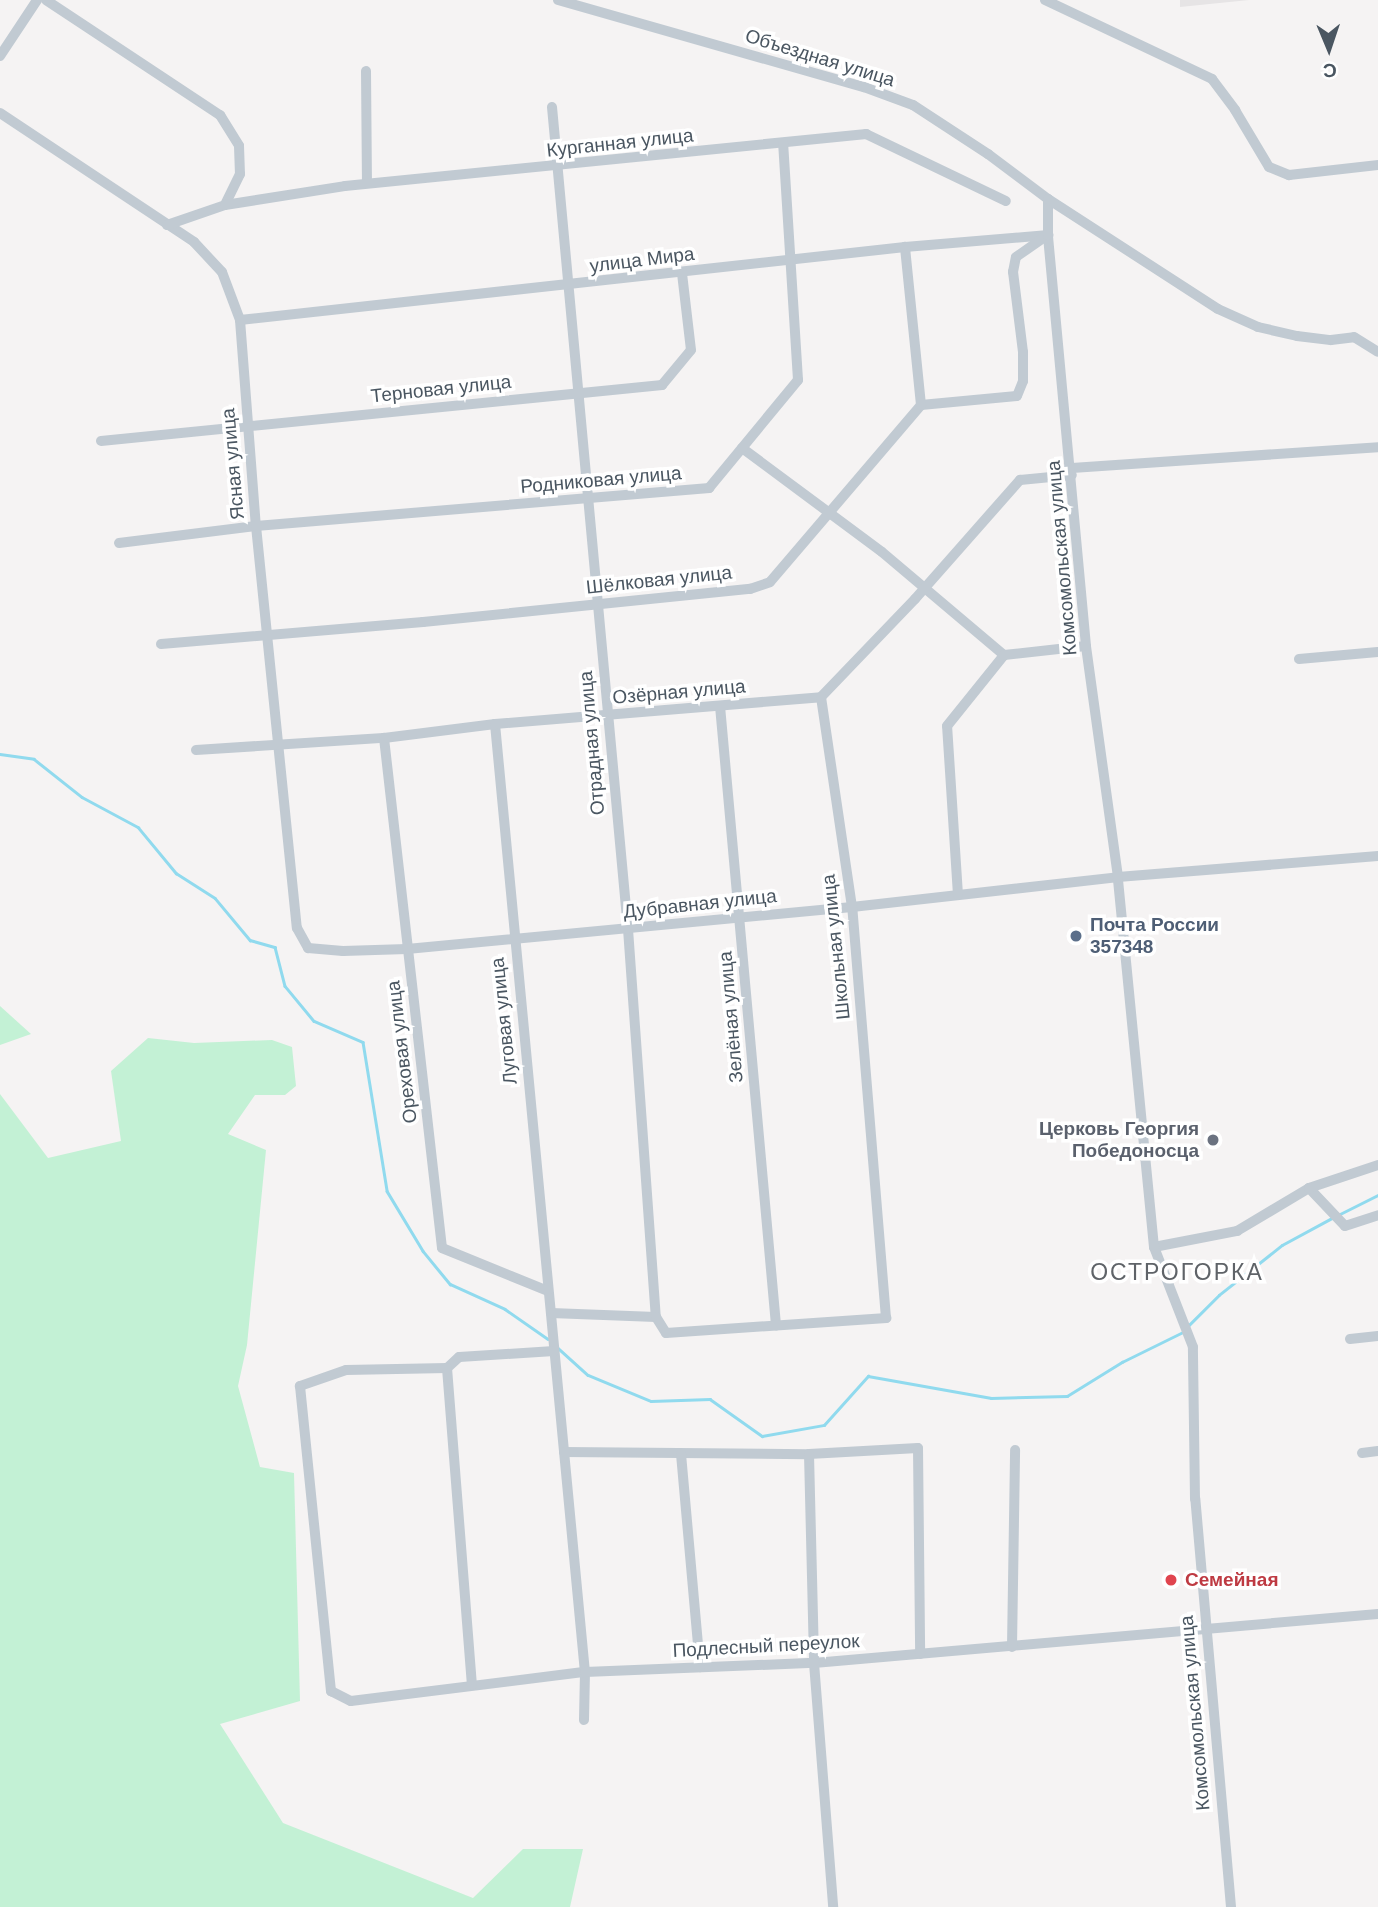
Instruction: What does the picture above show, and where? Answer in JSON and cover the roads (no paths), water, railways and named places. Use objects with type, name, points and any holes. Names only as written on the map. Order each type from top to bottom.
[{"type":"street","points":[[0,56],[37,0]]},
{"type":"street","points":[[46,0],[220,115],[239,146],[240,174],[225,205]]},
{"type":"street","name":"Объездная улица","points":[[558,0],[864,87],[913,105],[988,154],[1048,199],[1218,309],[1258,327],[1297,336],[1331,340],[1354,337],[1378,352]]},
{"type":"street","points":[[1045,0],[1212,79],[1236,110],[1269,167],[1289,175],[1378,165]]},
{"type":"street","points":[[366,71],[367,183]]},
{"type":"street","name":"Отрадная улица","points":[[552,107],[628,929],[656,1317]]},
{"type":"street","name":"Ясная улица","points":[[0,113],[194,242],[222,272],[240,320],[256,526],[280,745],[296,928]]},
{"type":"street","name":"Курганная улица","points":[[167,225],[225,205],[367,183],[556,167],[866,134],[1006,201]]},
{"type":"street","name":"Родниковая улица","points":[[119,542],[256,526],[709,488],[798,380],[782,143]]},
{"type":"street","name":"Комсомольская улица","points":[[1048,199],[1048,235],[1072,471],[1086,646],[1118,877],[1154,1247],[1193,1347],[1195,1499],[1231,1907]]},
{"type":"street","points":[[905,247],[921,405],[1017,396],[1023,381],[1023,352],[1013,272],[1016,257],[1027,246],[1048,235]]},
{"type":"street","name":"улица Мира","points":[[240,320],[905,247],[1048,235]]},
{"type":"street","name":"Терновая улица","points":[[101,441],[662,385],[691,350],[682,273]]},
{"type":"street","name":"Шёлковая улица","points":[[161,644],[423,622],[750,589],[770,582],[921,405]]},
{"type":"street","points":[[821,697],[1020,480],[1072,471],[1378,447]]},
{"type":"street","points":[[742,448],[882,552],[1004,655]]},
{"type":"street","points":[[958,895],[947,726],[1004,655],[1086,646]]},
{"type":"street","points":[[1299,659],[1378,652]]},
{"type":"street","name":"Озёрная улица","points":[[195,750],[384,738],[495,724],[821,697]]},
{"type":"street","name":"Школьная улица","points":[[776,1325],[886,1318],[852,907],[821,697]]},
{"type":"street","name":"Зелёная улица","points":[[720,706],[776,1325]]},
{"type":"street","name":"Луговая улица","points":[[495,724],[513,939],[554,1351]]},
{"type":"street","name":"Ореховая улица","points":[[384,738],[442,1248],[548,1291]]},
{"type":"street","name":"Дубравная улица","points":[[296,928],[308,948],[318,950],[407,949],[852,907],[1118,877],[1378,856]]},
{"type":"street","points":[[1154,1247],[1237,1231],[1309,1188],[1378,1165]]},
{"type":"street","points":[[1309,1188],[1345,1226],[1378,1215]]},
{"type":"street","points":[[551,1313],[656,1317],[666,1333],[776,1325]]},
{"type":"street","points":[[1350,1339],[1378,1336]]},
{"type":"street","points":[[472,1685],[447,1368],[458,1357],[554,1351],[585,1672],[584,1720]]},
{"type":"street","name":"Подлесный переулок","points":[[447,1368],[346,1370],[300,1385],[331,1691],[351,1701],[585,1672],[814,1663],[1378,1614]]},
{"type":"street","points":[[564,1452],[809,1454],[918,1448],[920,1654]]},
{"type":"street","points":[[1012,1647],[1015,1450]]},
{"type":"street","points":[[1362,1453],[1378,1451]]},
{"type":"street","points":[[681,1454],[700,1667]]},
{"type":"street","points":[[809,1454],[814,1663],[832,1907]]},
{"type":"waterway","points":[[0,754],[34,759],[82,797],[138,827],[176,873],[215,898],[250,940],[275,947],[285,986],[314,1021],[363,1042],[387,1191],[423,1251],[450,1284],[505,1309],[548,1339]]},
{"type":"waterway","points":[[1338,1215],[1378,1195]]},
{"type":"waterway","points":[[1187,1327],[1219,1295],[1282,1245],[1332,1218]]},
{"type":"waterway","points":[[558,1348],[588,1375],[651,1401],[710,1399],[762,1436],[824,1425],[868,1376],[991,1398],[1067,1396],[1122,1362],[1183,1332]]},
{"type":"place","name":"Почта России 357348","points":[[1076,936]]},
{"type":"place","name":"Церковь Георгия Победоносца","points":[[1213,1140]]},
{"type":"place","name":"Семейная","points":[[1171,1580]]},
{"type":"district","name":"ОСТРОГОРКА","points":[[1177,1272]]}]
